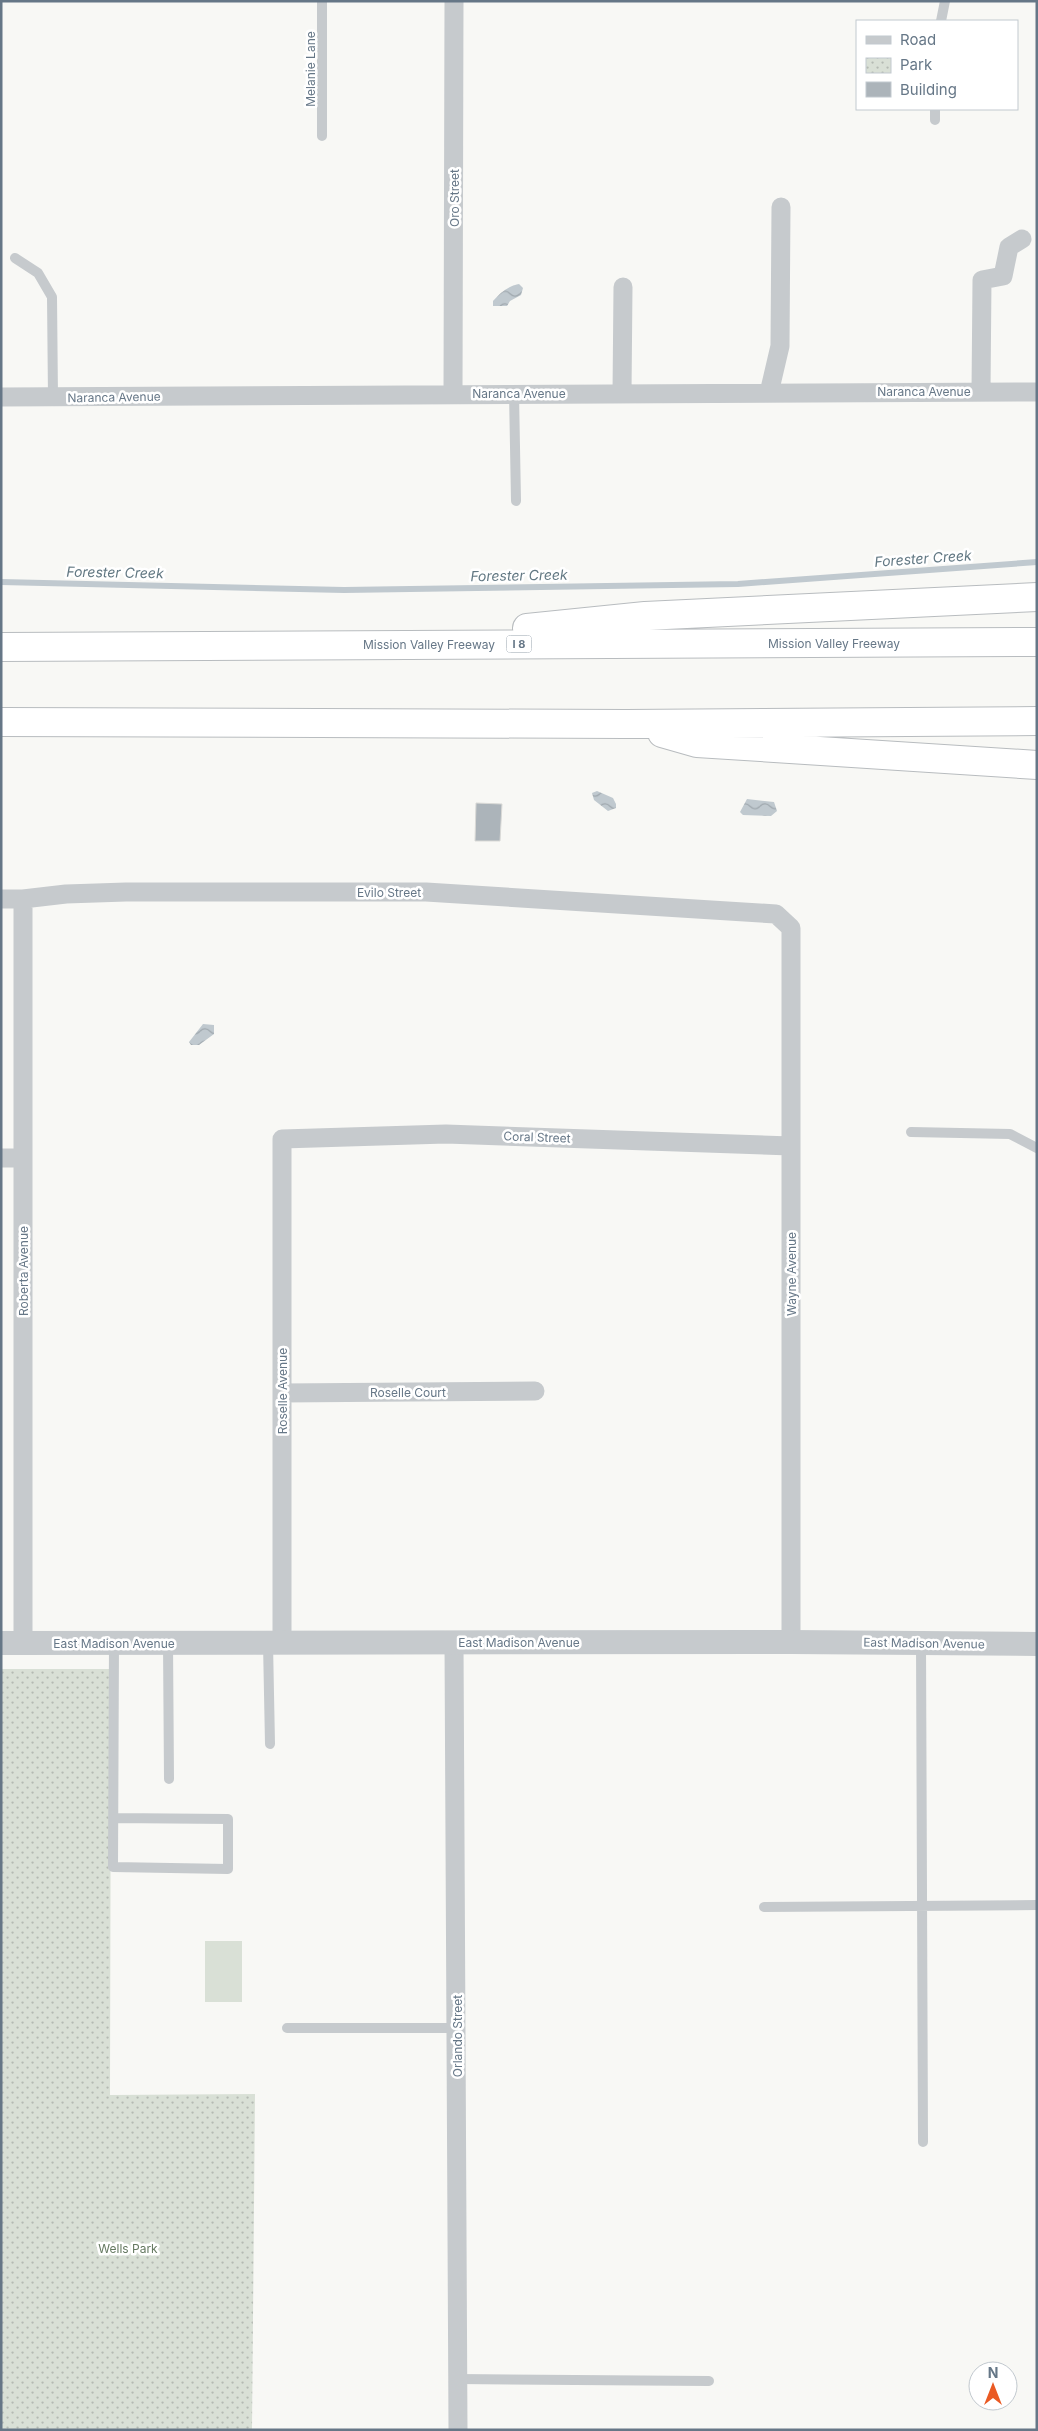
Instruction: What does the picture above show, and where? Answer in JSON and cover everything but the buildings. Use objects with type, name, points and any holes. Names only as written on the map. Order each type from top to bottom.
[{"type":"highway","points":[[361,644],[645,616],[1037,597]]},
{"type":"highway","name":"Mission Valley Freeway","points":[[1,647],[1037,642]]},
{"type":"highway","points":[[1,722],[626,724],[1037,721]]},
{"type":"highway","points":[[626,724],[697,742],[1037,765]]},
{"type":"street","name":"Oro Street","points":[[454,1],[454,394]]},
{"type":"street","points":[[769,393],[780,346],[781,207]]},
{"type":"street","points":[[981,391],[982,280],[1003,276],[1009,247],[1022,239]]},
{"type":"street","points":[[622,393],[623,287]]},
{"type":"street","name":"Naranca Avenue","points":[[1,397],[514,393],[1037,392]]},
{"type":"street","name":"Evilo Street","points":[[1,899],[126,892],[426,892],[776,914]]},
{"type":"street","name":"Roberta Avenue","points":[[12,1643],[24,1158],[23,899]]},
{"type":"street","name":"Wayne Avenue","points":[[776,914],[791,928],[792,1642]]},
{"type":"street","name":"Coral Street","points":[[282,1139],[446,1134],[792,1146]]},
{"type":"street","name":"Roselle Avenue","points":[[275,1643],[282,1393],[282,1139]]},
{"type":"street","points":[[1,1158],[24,1158]]},
{"type":"street","name":"Roselle Court","points":[[282,1393],[535,1391]]},
{"type":"street","name":"East Madison Avenue","points":[[12,1643],[921,1642],[1037,1644]]},
{"type":"street","name":"Orlando Street","points":[[454,1643],[458,2430]]},
{"type":"lane","name":"Melanie Lane","points":[[322,1],[322,136]]},
{"type":"lane","points":[[941,20],[945,1]]},
{"type":"lane","points":[[935,110],[936,120]]},
{"type":"lane","points":[[15,258],[38,273],[52,297],[52,398]]},
{"type":"lane","points":[[514,393],[516,501]]},
{"type":"lane","points":[[911,1132],[1010,1134],[1037,1148]]},
{"type":"lane","points":[[921,1642],[923,2142]]},
{"type":"lane","points":[[113,1818],[228,1819],[228,1869],[113,1867],[113,1818],[114,1643]]},
{"type":"lane","points":[[168,1643],[169,1779]]},
{"type":"lane","points":[[270,1744],[275,1643]]},
{"type":"lane","points":[[764,1907],[1037,1905]]},
{"type":"lane","points":[[287,2028],[457,2028]]},
{"type":"lane","points":[[458,2379],[709,2380]]},
{"type":"green space","name":"Wells Park","points":[[1,1669],[111,1669],[110,2095],[255,2094],[252,2430],[1,2430]]},
{"type":"green space","points":[[205,1941],[242,1941],[242,2002],[205,2002]]},
{"type":"water","points":[[519,284],[523,288],[521,295],[510,301],[507,306],[493,306],[493,301],[501,293],[511,286]]},
{"type":"water","points":[[597,791],[613,798],[616,808],[608,811],[594,800],[592,793]]},
{"type":"water","points":[[747,799],[774,802],[777,811],[771,816],[743,815],[740,812]]},
{"type":"water","points":[[203,1024],[214,1025],[214,1034],[199,1045],[191,1045],[189,1042]]},
{"type":"waterway","name":"Forester Creek","points":[[1,582],[344,590],[738,584],[1037,562]]}]
